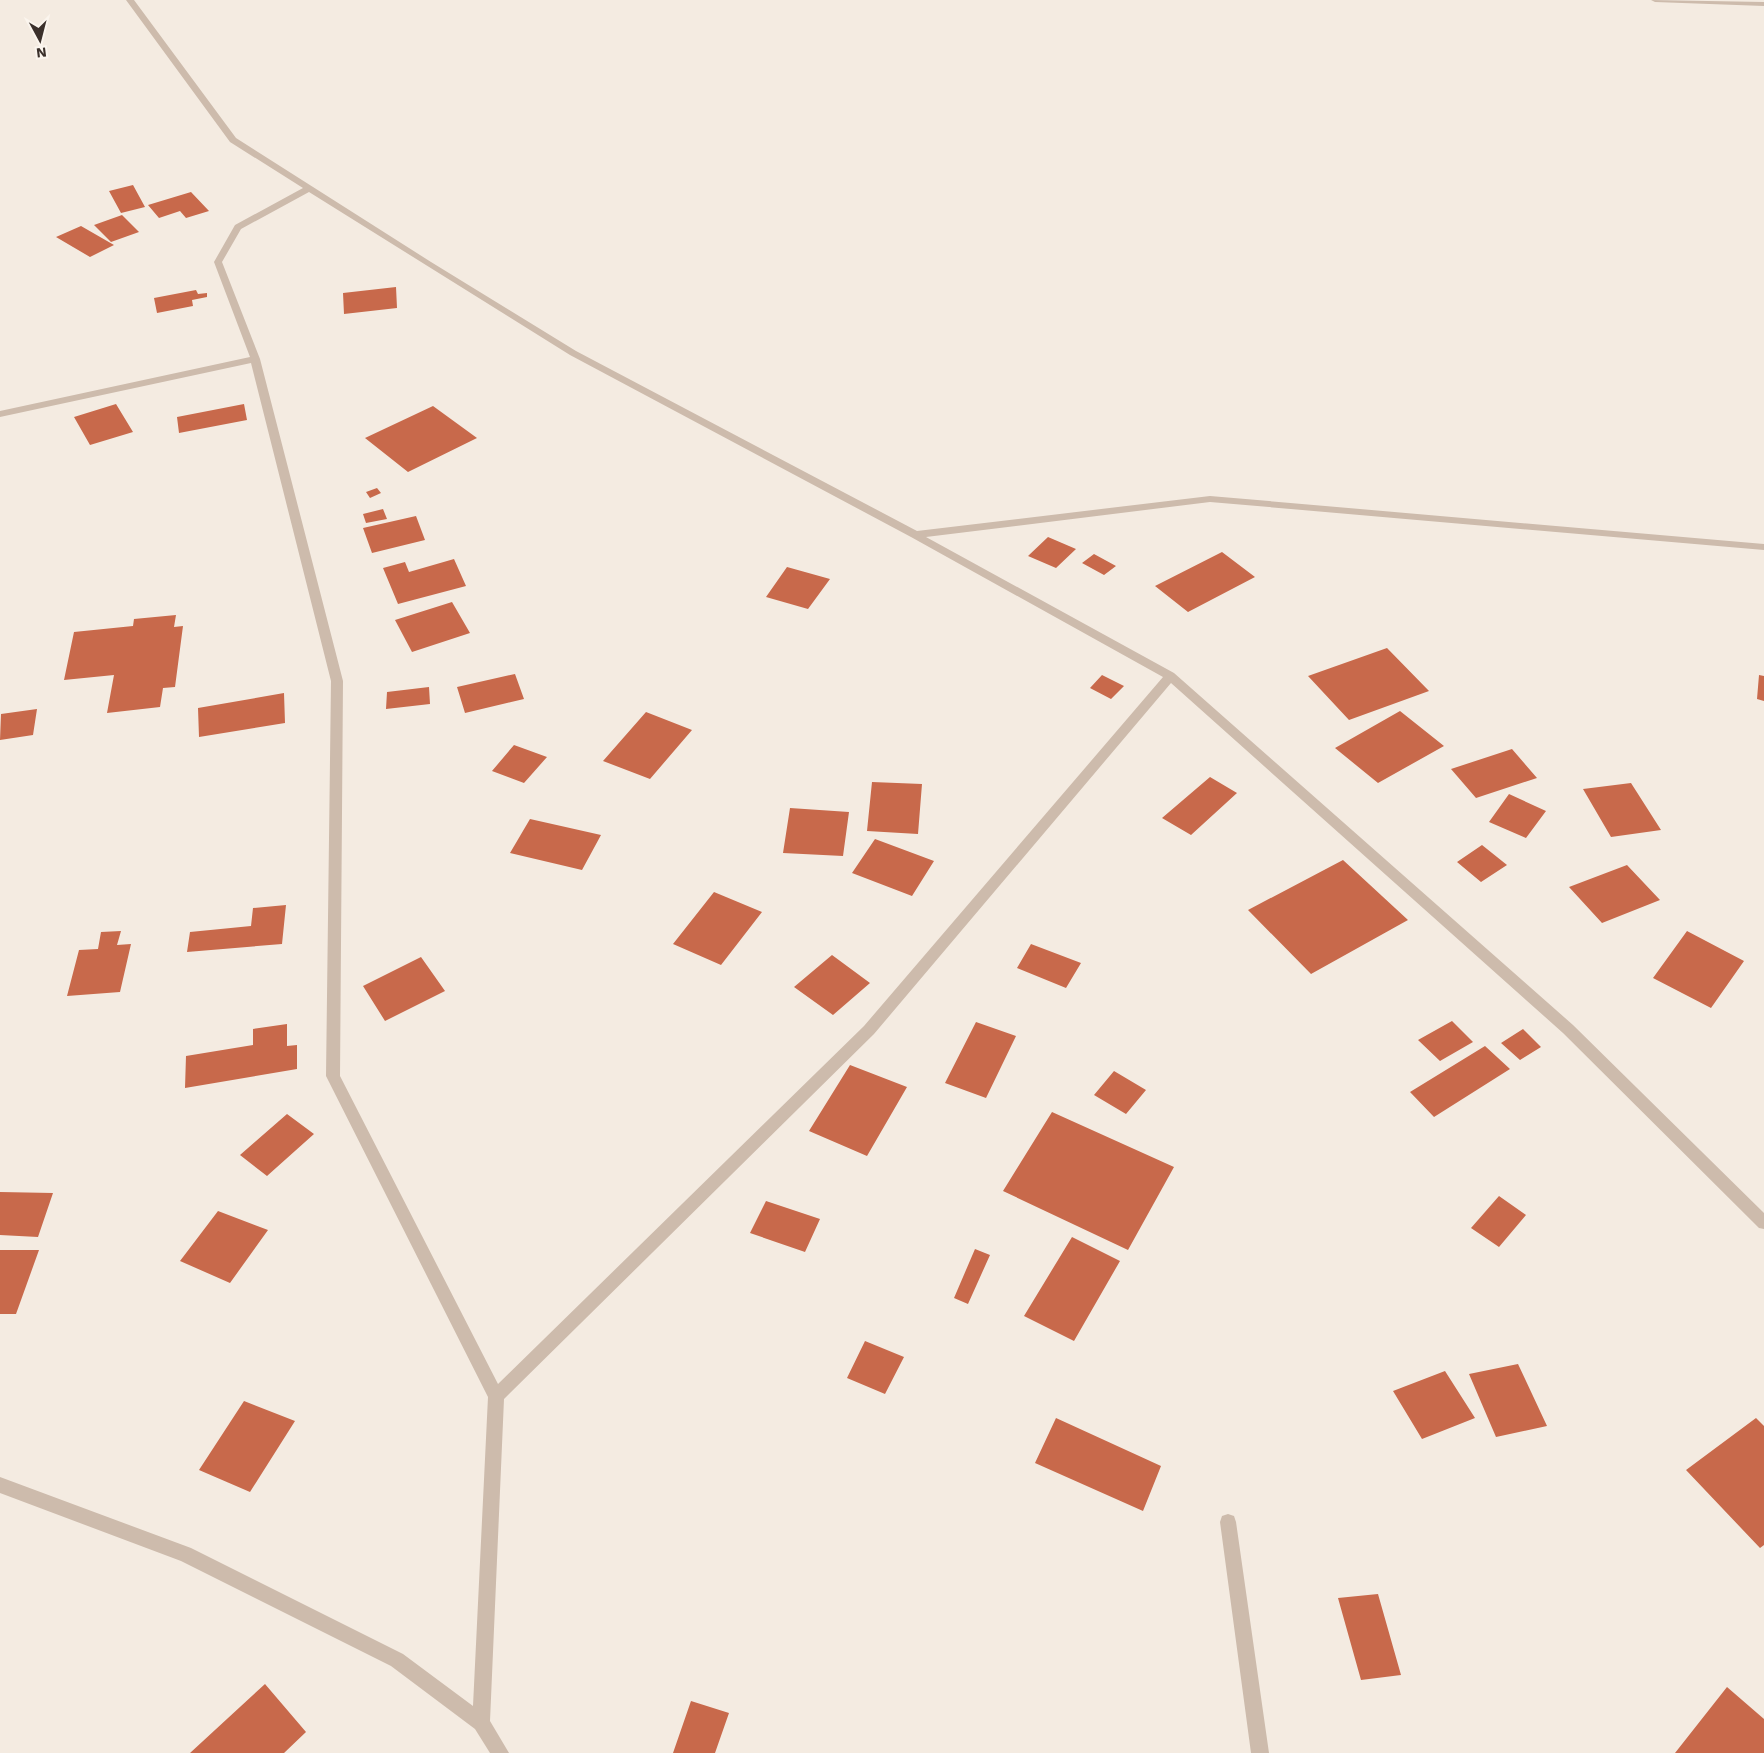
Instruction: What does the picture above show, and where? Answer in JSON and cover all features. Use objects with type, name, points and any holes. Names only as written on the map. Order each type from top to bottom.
[{"type":"street","points":[[130,0],[233,140],[573,353],[915,534],[1170,676],[1568,1029],[1764,1223]]},
{"type":"street","points":[[1656,0],[1764,4]]},
{"type":"street","points":[[309,188],[238,227],[218,262],[255,359],[337,681],[333,1076],[496,1396],[481,1723]]},
{"type":"street","points":[[0,414],[255,359]]},
{"type":"street","points":[[915,534],[1210,498],[1764,547]]},
{"type":"street","points":[[496,1396],[869,1030],[1170,676]]},
{"type":"street","points":[[0,1485],[185,1554],[397,1660],[481,1723],[500,1753]]},
{"type":"street","points":[[1228,1522],[1260,1753]]},
{"type":"building","points":[[133,185],[145,207],[121,213],[109,191]]},
{"type":"building","points":[[191,192],[209,211],[186,218],[180,211],[159,218],[148,205]]},
{"type":"building","points":[[122,215],[139,232],[111,242],[94,225]]},
{"type":"building","points":[[81,226],[114,245],[90,257],[56,237]]},
{"type":"building","points":[[396,287],[397,308],[344,314],[343,293]]},
{"type":"building","points":[[196,290],[198,294],[207,293],[207,297],[192,300],[193,306],[157,313],[154,298]]},
{"type":"building","points":[[116,404],[133,432],[90,445],[74,417]]},
{"type":"building","points":[[244,404],[247,420],[179,433],[177,417]]},
{"type":"building","points":[[433,406],[477,438],[408,472],[365,438]]},
{"type":"building","points":[[377,488],[381,493],[370,498],[366,492]]},
{"type":"building","points":[[383,509],[387,519],[366,523],[363,514]]},
{"type":"building","points":[[416,516],[425,540],[372,553],[363,528]]},
{"type":"building","points":[[1048,537],[1076,549],[1056,568],[1028,556]]},
{"type":"building","points":[[1222,552],[1255,577],[1188,612],[1155,586]]},
{"type":"building","points":[[1094,554],[1116,566],[1104,575],[1082,563]]},
{"type":"building","points":[[454,559],[466,586],[398,604],[383,568],[405,562],[409,572]]},
{"type":"building","points":[[787,567],[830,579],[808,609],[766,597]]},
{"type":"building","points":[[452,602],[470,633],[412,652],[395,620]]},
{"type":"building","points":[[176,615],[174,627],[183,626],[175,687],[163,688],[160,707],[107,713],[114,675],[64,680],[74,632],[133,626],[134,619]]},
{"type":"building","points":[[1387,648],[1429,691],[1349,720],[1308,676]]},
{"type":"building","points":[[515,674],[524,699],[465,713],[457,687]]},
{"type":"building","points":[[1102,675],[1124,686],[1111,699],[1090,688]]},
{"type":"building","points":[[1759,675],[1764,676],[1764,701],[1757,699]]},
{"type":"building","points":[[429,687],[430,704],[386,709],[387,692]]},
{"type":"building","points":[[284,693],[285,723],[199,737],[198,708]]},
{"type":"building","points":[[37,709],[33,735],[0,740],[1,714]]},
{"type":"building","points":[[1400,711],[1444,746],[1378,783],[1335,748]]},
{"type":"building","points":[[646,712],[692,730],[650,779],[603,761]]},
{"type":"building","points":[[514,745],[547,757],[524,783],[492,771]]},
{"type":"building","points":[[1512,749],[1537,778],[1476,798],[1451,769]]},
{"type":"building","points":[[1210,777],[1237,793],[1191,835],[1162,818]]},
{"type":"building","points":[[872,782],[922,784],[918,834],[867,831]]},
{"type":"building","points":[[1631,783],[1661,830],[1611,837],[1583,789]]},
{"type":"building","points":[[1509,794],[1546,811],[1526,838],[1489,822]]},
{"type":"building","points":[[790,808],[849,812],[843,856],[783,853]]},
{"type":"building","points":[[530,819],[601,835],[582,870],[510,853]]},
{"type":"building","points":[[875,839],[934,861],[912,896],[852,873]]},
{"type":"building","points":[[1482,845],[1507,865],[1481,882],[1457,862]]},
{"type":"building","points":[[1343,860],[1408,920],[1311,974],[1248,910]]},
{"type":"building","points":[[1627,865],[1660,900],[1602,923],[1569,887]]},
{"type":"building","points":[[714,892],[762,912],[721,965],[673,944]]},
{"type":"building","points":[[286,905],[282,944],[187,952],[190,932],[251,926],[253,908]]},
{"type":"building","points":[[121,931],[117,945],[131,944],[120,992],[67,996],[79,950],[98,949],[101,932]]},
{"type":"building","points":[[1687,931],[1744,961],[1711,1008],[1653,978]]},
{"type":"building","points":[[1031,944],[1081,963],[1066,988],[1017,968]]},
{"type":"building","points":[[832,955],[870,983],[833,1015],[794,987]]},
{"type":"building","points":[[421,957],[445,991],[385,1021],[363,986]]},
{"type":"building","points":[[1452,1021],[1473,1042],[1440,1061],[1418,1040]]},
{"type":"building","points":[[976,1022],[1016,1036],[986,1098],[945,1083]]},
{"type":"building","points":[[287,1024],[287,1046],[297,1045],[297,1069],[185,1088],[186,1056],[253,1045],[253,1029]]},
{"type":"building","points":[[1523,1029],[1541,1047],[1520,1060],[1501,1043]]},
{"type":"building","points":[[1485,1046],[1510,1069],[1434,1117],[1410,1092]]},
{"type":"building","points":[[850,1065],[907,1087],[867,1156],[809,1131]]},
{"type":"building","points":[[1114,1071],[1146,1090],[1126,1114],[1094,1095]]},
{"type":"building","points":[[1052,1112],[1174,1167],[1128,1250],[1003,1191]]},
{"type":"building","points":[[287,1114],[314,1134],[267,1176],[240,1155]]},
{"type":"building","points":[[0,1192],[53,1193],[38,1237],[0,1235]]},
{"type":"building","points":[[1499,1196],[1526,1215],[1499,1247],[1471,1228]]},
{"type":"building","points":[[766,1201],[820,1219],[805,1252],[750,1233]]},
{"type":"building","points":[[218,1211],[268,1230],[230,1283],[180,1261]]},
{"type":"building","points":[[1072,1237],[1120,1261],[1074,1341],[1024,1316]]},
{"type":"building","points":[[975,1249],[990,1255],[968,1304],[954,1298]]},
{"type":"building","points":[[0,1250],[39,1250],[16,1314],[0,1314]]},
{"type":"building","points":[[865,1341],[904,1357],[885,1394],[847,1378]]},
{"type":"building","points":[[1518,1364],[1547,1426],[1496,1437],[1469,1374]]},
{"type":"building","points":[[1445,1371],[1475,1418],[1422,1439],[1393,1391]]},
{"type":"building","points":[[244,1401],[295,1421],[250,1492],[199,1470]]},
{"type":"building","points":[[1056,1418],[1161,1466],[1143,1511],[1035,1463]]},
{"type":"building","points":[[1756,1418],[1764,1426],[1764,1545],[1760,1548],[1686,1470]]},
{"type":"building","points":[[1378,1594],[1401,1675],[1361,1680],[1338,1598]]},
{"type":"building","points":[[265,1684],[306,1732],[284,1753],[190,1753]]},
{"type":"building","points":[[1727,1687],[1764,1719],[1764,1753],[1675,1753]]},
{"type":"building","points":[[691,1701],[729,1713],[715,1753],[673,1753]]}]
